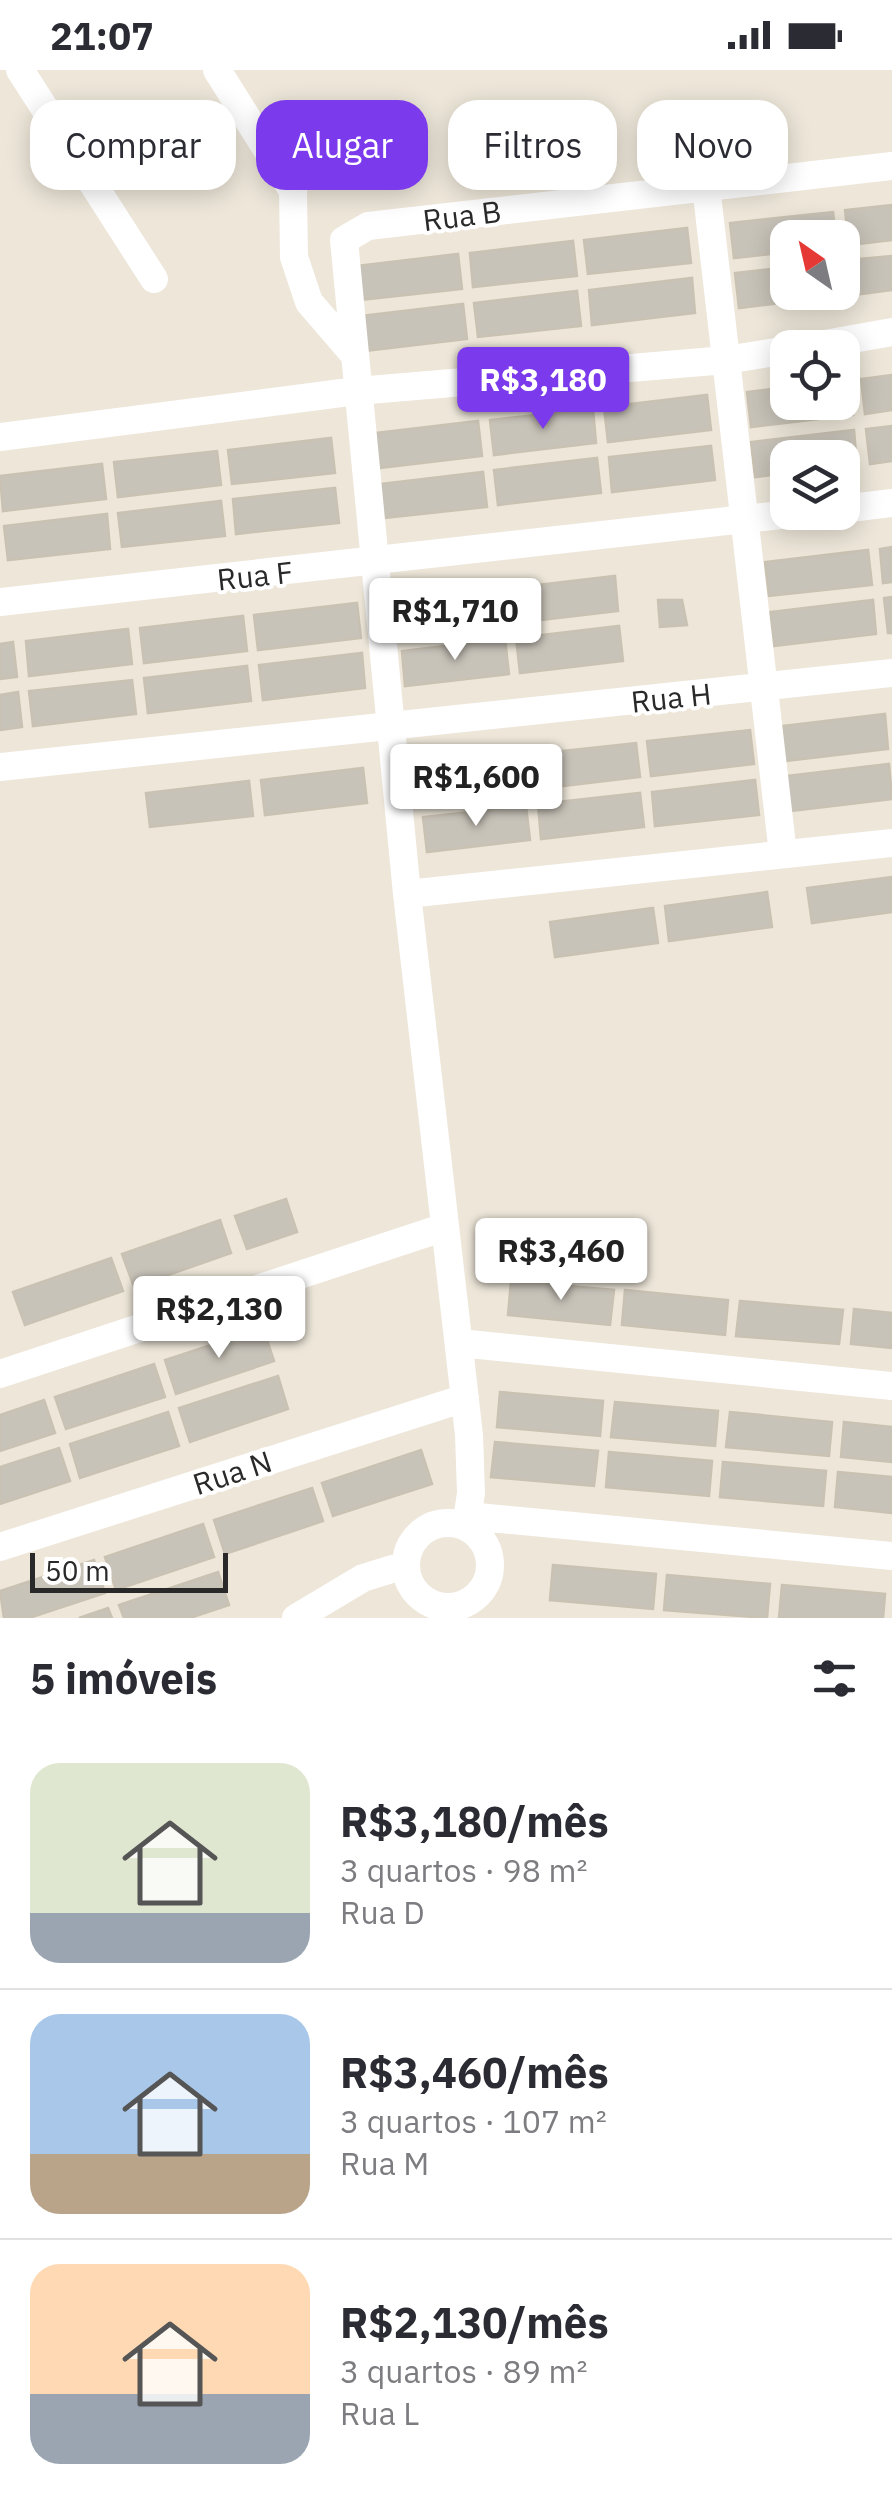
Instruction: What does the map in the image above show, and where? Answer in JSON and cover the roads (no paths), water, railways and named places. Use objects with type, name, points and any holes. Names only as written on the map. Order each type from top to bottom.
[{"type":"street","points":[[20,70],[154,279]]},
{"type":"street","points":[[217,70],[293,191],[294,258],[309,302],[352,352],[442,1228],[465,1398],[471,1465],[467,1522],[489,1553],[485,1608],[430,1604],[412,1588],[405,1565],[420,1533],[442,1524],[467,1522],[892,1556]]},
{"type":"street","name":"Rua B","points":[[788,177],[892,166]]},
{"type":"street","name":"Rua B","points":[[352,352],[342,250],[353,231],[368,226],[672,190]]},
{"type":"street","points":[[706,190],[783,854]]},
{"type":"street","points":[[860,338],[892,332]]},
{"type":"street","points":[[0,438],[356,390],[726,360],[770,353]]},
{"type":"street","points":[[860,507],[892,503]]},
{"type":"street","name":"Rua F","points":[[0,602],[770,517]]},
{"type":"street","name":"Rua H","points":[[0,767],[391,729],[892,673]]},
{"type":"street","points":[[407,894],[892,843]]},
{"type":"street","points":[[0,1374],[442,1228]]},
{"type":"street","points":[[458,1343],[892,1386]]},
{"type":"street","name":"Rua N","points":[[0,1547],[465,1398]]},
{"type":"street","points":[[296,1618],[363,1578],[405,1565]]}]
